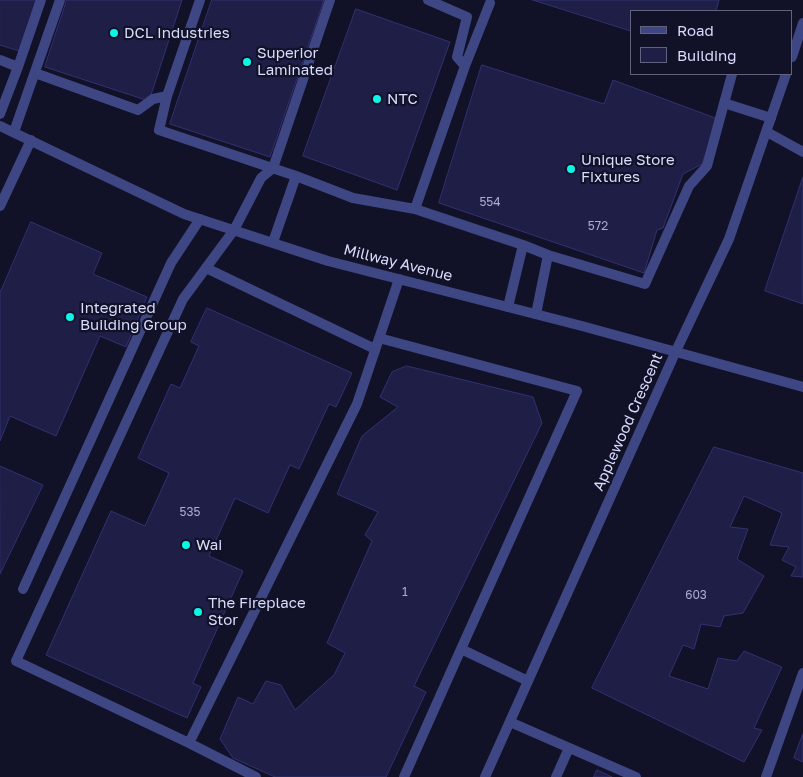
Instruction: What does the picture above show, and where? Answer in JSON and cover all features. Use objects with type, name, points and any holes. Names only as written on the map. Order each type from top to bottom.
[{"type":"street","points":[[0,114],[41,0]]},
{"type":"street","points":[[14,132],[60,0]]},
{"type":"street","points":[[200,0],[167,96],[159,130],[296,176],[353,198],[415,208],[548,255],[645,284],[689,186],[707,166],[732,75]]},
{"type":"street","points":[[256,777],[16,661],[183,299],[234,230],[261,178],[273,168],[330,0]]},
{"type":"street","points":[[428,0],[467,17],[457,58],[465,66]]},
{"type":"street","points":[[415,208],[465,66],[490,3]]},
{"type":"street","points":[[793,55],[803,23]]},
{"type":"street","points":[[0,60],[18,67]]},
{"type":"street","points":[[35,73],[138,110],[153,99],[167,96]]},
{"type":"street","name":"Applewood Crescent","points":[[485,777],[675,353],[729,239],[786,75]]},
{"type":"street","points":[[724,103],[771,118]]},
{"type":"street","name":"Millway Avenue","points":[[0,126],[184,214],[328,261],[536,314],[803,387]]},
{"type":"street","points":[[767,132],[803,152]]},
{"type":"street","points":[[1,200],[31,140]]},
{"type":"street","points":[[273,242],[296,176]]},
{"type":"street","points":[[23,589],[172,263],[200,219]]},
{"type":"street","points":[[508,307],[523,245]]},
{"type":"street","points":[[536,314],[548,255]]},
{"type":"street","points":[[206,268],[375,349]]},
{"type":"street","points":[[189,743],[357,404],[399,279]]},
{"type":"street","points":[[379,338],[577,391],[404,777]]},
{"type":"street","points":[[461,649],[528,681]]},
{"type":"street","points":[[766,777],[803,673]]},
{"type":"street","points":[[510,722],[636,777]]},
{"type":"street","points":[[556,777],[569,748]]},
{"type":"building","points":[[0,0],[36,0],[19,51],[0,45]]},
{"type":"building","name":"DCL Industries","points":[[67,0],[182,0],[149,101],[45,67]]},
{"type":"building","name":"Superior Laminated","points":[[212,0],[324,0],[270,157],[170,124]]},
{"type":"building","points":[[533,0],[719,0],[716,10],[630,10],[630,30]]},
{"type":"building","name":"NTC","points":[[356,9],[450,42],[397,190],[303,156]]},
{"type":"building","name":"Unique Store Fixtures","points":[[482,65],[604,104],[613,80],[718,119],[702,164],[683,174],[663,228],[657,230],[644,273],[439,203]]},
{"type":"building","points":[[803,177],[803,304],[765,291]]},
{"type":"building","name":"Integrated Building Group","points":[[31,222],[102,253],[93,274],[147,297],[126,347],[100,336],[56,436],[10,416],[0,441],[0,293]]},
{"type":"building","points":[[207,308],[352,373],[336,407],[329,404],[299,469],[290,465],[268,513],[235,498],[209,556],[243,571],[193,683],[201,687],[187,718],[46,655],[111,511],[145,526],[169,473],[138,458],[171,384],[180,388],[199,346],[191,342]]},
{"type":"building","points":[[407,366],[533,397],[542,423],[414,686],[426,692],[386,777],[275,777],[233,758],[220,739],[238,697],[253,704],[266,681],[281,685],[295,710],[334,675],[345,653],[327,643],[372,541],[365,535],[378,512],[337,494],[362,436],[398,407],[380,397],[392,372]]},
{"type":"building","points":[[714,447],[803,473],[803,577],[791,576],[796,567],[782,560],[789,547],[770,545],[782,513],[744,496],[730,527],[748,529],[737,559],[764,576],[743,613],[724,616],[720,627],[701,624],[694,649],[683,645],[669,676],[708,689],[718,658],[737,661],[744,651],[782,667],[754,728],[762,730],[744,762],[592,688]]},
{"type":"building","points":[[0,466],[43,485],[0,574]]},
{"type":"building","points":[[803,734],[803,762],[794,758]]},
{"type":"building","points":[[597,770],[612,777],[594,777]]},
{"type":"place","name":"DCL Industries","points":[[114,33]]},
{"type":"place","name":"Superior Laminated","points":[[247,62]]},
{"type":"place","name":"NTC","points":[[377,99]]},
{"type":"place","name":"Unique Store Fixtures","points":[[571,169]]},
{"type":"place","name":"Integrated Building Group","points":[[70,317]]},
{"type":"place","name":"Wai","points":[[186,545]]},
{"type":"place","name":"The Fireplace Stor","points":[[198,612]]}]
